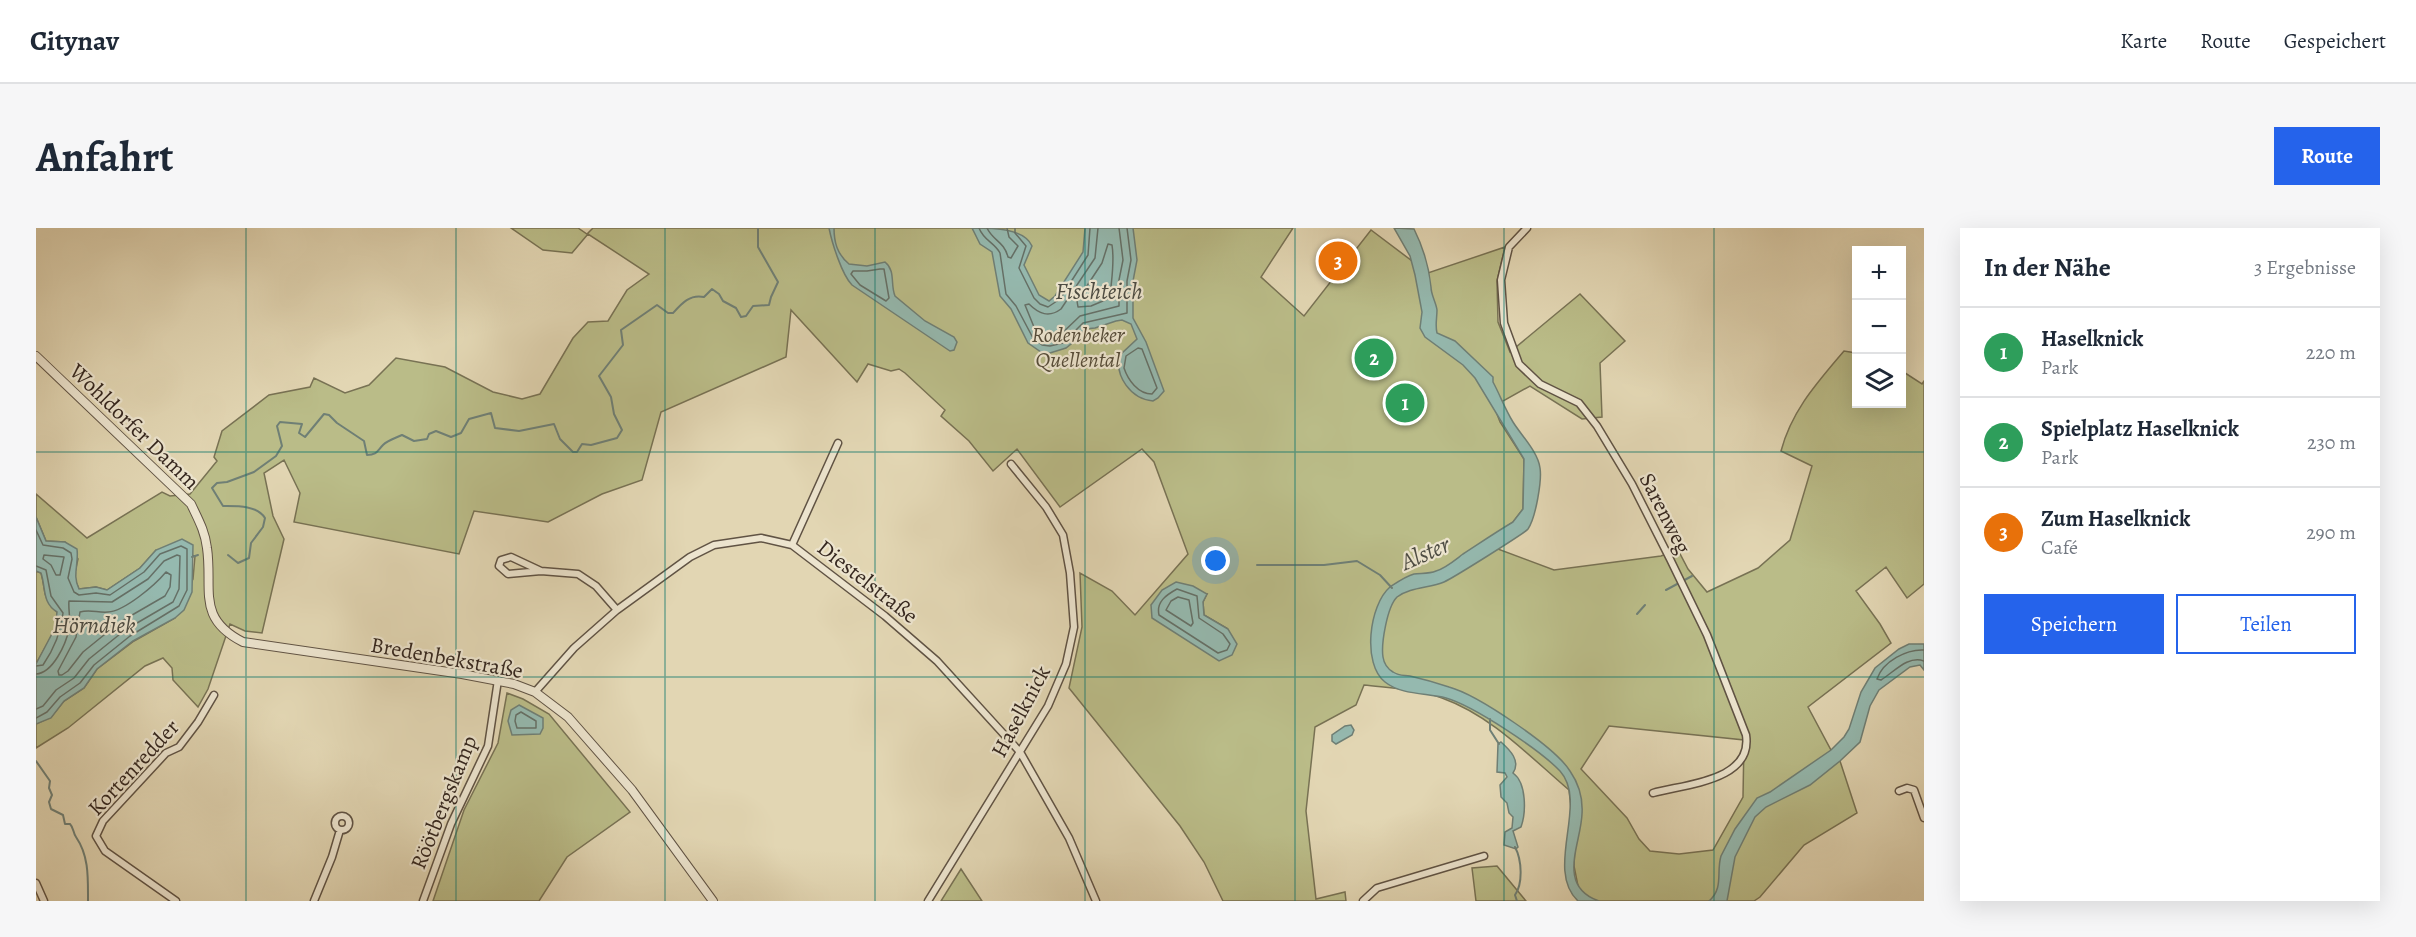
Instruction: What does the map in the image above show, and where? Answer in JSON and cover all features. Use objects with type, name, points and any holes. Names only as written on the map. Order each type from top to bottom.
[{"type":"street","name":"Sarenweg","points":[[1527,228],[1509,247],[1501,280],[1504,323],[1519,364],[1540,384],[1579,403],[1598,426],[1632,484],[1707,635],[1746,735],[1747,747],[1737,766],[1721,775],[1653,793]]},
{"type":"street","name":"Wohldorfer Damm","points":[[36,356],[191,504],[204,530],[208,562]]},
{"type":"street","points":[[792,545],[838,443]]},
{"type":"street","name":"Haselknick","points":[[928,901],[1048,706],[1066,664],[1074,627],[1070,573],[1063,536],[1046,507],[1011,464]]},
{"type":"street","name":"Diestelstraße","points":[[535,692],[574,648],[617,610],[690,557],[714,544],[761,538],[792,545],[885,616],[937,661],[1020,752],[1069,838],[1096,901]]},
{"type":"street","points":[[541,572],[511,557],[501,560],[500,566],[508,574],[541,572],[578,574],[596,586],[617,610]]},
{"type":"street","name":"Bredenbekstraße","points":[[208,562],[207,589],[213,616],[222,628],[243,642],[498,680],[535,692],[568,717],[632,790],[713,901]]},
{"type":"street","name":"Röötbergskamp","points":[[423,901],[451,824],[488,746],[498,680]]},
{"type":"street","name":"Kortenredder","points":[[176,901],[105,851],[96,836],[103,821],[166,753],[179,747],[198,722],[213,695]]},
{"type":"street","points":[[1899,791],[1907,788],[1914,790],[1924,818]]},
{"type":"street","points":[[314,901],[340,830]]},
{"type":"street","points":[[1363,901],[1377,888],[1484,856]]},
{"type":"street","points":[[36,883],[44,901]]},
{"type":"green space","name":"Rodenbeker Quellental","points":[[511,228],[578,228],[587,234],[593,228],[1293,228],[1261,277],[1304,316],[1371,230],[1428,273],[1505,247],[1497,281],[1498,322],[1510,352],[1580,294],[1625,341],[1600,363],[1602,417],[1582,419],[1530,386],[1494,406],[1500,422],[1524,459],[1523,509],[1513,522],[1456,560],[1498,549],[1554,570],[1661,556],[1678,550],[1688,569],[1707,592],[1758,568],[1790,540],[1812,466],[1781,451],[1799,410],[1815,386],[1844,351],[1852,352],[1852,408],[1906,408],[1906,374],[1922,384],[1924,381],[1924,584],[1907,598],[1886,567],[1856,591],[1891,643],[1808,707],[1831,750],[1840,761],[1857,813],[1804,845],[1760,897],[1754,901],[1581,901],[1574,866],[1575,845],[1569,790],[1494,726],[1460,706],[1423,693],[1364,685],[1356,705],[1315,727],[1306,811],[1316,899],[1345,892],[1346,901],[1223,901],[1204,862],[1180,826],[1069,688],[1082,627],[1080,573],[1112,591],[1135,615],[1188,554],[1154,462],[1142,449],[1060,507],[1017,449],[993,471],[969,441],[941,416],[945,410],[905,373],[899,369],[891,371],[868,364],[857,382],[791,310],[786,357],[661,412],[642,480],[602,494],[548,522],[474,511],[459,554],[294,522],[300,493],[284,460],[264,473],[273,516],[284,539],[262,633],[245,631],[230,624],[208,689],[198,707],[173,680],[172,668],[163,658],[145,666],[68,728],[36,748],[36,724],[51,717],[64,701],[84,688],[97,669],[134,641],[175,618],[193,579],[195,556],[156,550],[140,568],[107,590],[96,587],[79,589],[74,577],[78,559],[65,542],[46,541],[36,517],[36,494],[87,538],[162,492],[170,496],[190,494],[217,461],[214,457],[222,431],[269,395],[310,387],[314,378],[345,393],[369,385],[396,358],[445,367],[493,392],[522,399],[540,394],[573,338],[588,322],[608,321],[627,290],[649,274],[588,234],[572,253],[543,250]],"holes":[[[1207,594],[1203,602],[1204,615],[1228,629],[1151,605]],[[1609,726],[1744,740],[1743,797],[1713,850],[1679,854],[1650,851],[1639,839],[1627,818],[1581,769]]]},
{"type":"green space","points":[[36,571],[41,573],[46,597],[57,612],[56,628],[36,664]]},
{"type":"green space","points":[[507,693],[549,714],[630,812],[567,857],[539,901],[433,901],[464,810],[498,743]]},
{"type":"green space","points":[[1497,866],[1526,901],[1476,901],[1472,868]]},
{"type":"green space","points":[[961,869],[982,901],[941,901]]},
{"type":"water","points":[[829,228],[834,228],[837,248],[849,264],[867,266],[885,262],[892,274],[895,296],[925,321],[954,337],[957,342],[954,350],[950,351],[852,285],[841,267]]},
{"type":"water","name":"Fischteich","points":[[972,228],[1007,230],[1028,240],[1032,246],[1024,265],[1039,295],[1049,301],[1055,296],[1083,252],[1085,228],[1133,228],[1137,260],[1133,281],[1133,318],[1146,342],[1164,391],[1158,398],[1153,401],[1138,396],[1131,391],[1122,378],[1120,355],[1137,339],[1131,324],[1122,320],[1085,329],[1066,348],[1050,353],[1041,352],[1028,343],[1011,309],[1000,296],[992,252],[980,244]]},
{"type":"water","points":[[1394,228],[1414,229],[1427,265],[1437,310],[1437,333],[1455,341],[1493,377],[1493,382],[1510,417],[1539,462],[1540,474],[1536,508],[1528,529],[1444,582],[1408,591],[1397,597],[1390,609],[1386,626],[1383,644],[1385,664],[1397,674],[1444,686],[1478,700],[1533,736],[1562,761],[1576,781],[1582,803],[1574,875],[1578,885],[1586,894],[1599,901],[1578,901],[1569,888],[1565,872],[1565,854],[1570,800],[1568,784],[1560,771],[1523,741],[1473,710],[1446,698],[1391,686],[1378,673],[1373,662],[1371,634],[1373,620],[1377,607],[1390,587],[1411,575],[1433,572],[1447,566],[1513,522],[1523,509],[1524,459],[1475,378],[1463,365],[1425,337],[1420,328],[1422,312],[1410,256]]},
{"type":"water","name":"Hörndiek","points":[[36,517],[46,541],[65,542],[77,549],[76,579],[79,589],[96,587],[107,590],[140,568],[156,550],[182,539],[193,545],[192,592],[184,610],[175,618],[133,641],[97,669],[84,688],[64,701],[51,718],[36,724],[36,664],[55,628],[57,612],[49,604],[45,595],[41,573],[36,571]]},
{"type":"water","points":[[1176,582],[1193,586],[1207,594],[1203,602],[1204,615],[1228,629],[1237,644],[1232,655],[1219,661],[1152,618],[1151,605],[1162,590]]},
{"type":"water","points":[[1909,644],[1924,644],[1924,670],[1920,665],[1910,667],[1879,690],[1870,706],[1860,742],[1810,785],[1766,807],[1755,817],[1735,857],[1727,901],[1709,901],[1714,896],[1718,885],[1721,856],[1735,829],[1757,798],[1770,792],[1831,750],[1844,737],[1849,729],[1861,692],[1875,668]]},
{"type":"water","points":[[519,705],[543,718],[543,728],[540,734],[512,735],[508,721],[511,710]]},
{"type":"water","points":[[1351,725],[1354,730],[1352,735],[1336,744],[1332,741],[1332,735],[1345,726]]},
{"type":"water","points":[[1501,742],[1515,760],[1513,773],[1521,784],[1524,798],[1521,827],[1513,831],[1518,847],[1516,849],[1504,845],[1505,832],[1512,828],[1513,817],[1509,813],[1507,803],[1501,797],[1500,785],[1507,777],[1505,773],[1497,772],[1498,744]]},
{"type":"waterway","points":[[228,555],[238,563],[249,558],[251,543],[263,527],[265,518],[252,508],[223,506],[212,488],[217,483],[227,482],[254,472],[276,456],[282,446],[277,426],[280,422],[302,424],[299,433],[305,437],[324,414],[329,415],[364,441],[367,455],[375,453],[385,443],[402,435],[414,441],[427,439],[429,434],[436,431],[451,437],[461,433],[469,419],[491,413],[495,428],[519,431],[554,424],[560,439],[573,452],[577,452],[582,444],[591,445],[617,438],[622,430],[614,414],[611,397],[599,376],[623,345],[621,330],[657,305],[668,313],[673,313],[687,300],[699,296],[704,297],[712,289],[723,301],[736,308],[741,317],[746,316],[753,306],[769,305],[778,282],[758,247],[758,228]]},
{"type":"waterway","points":[[192,557],[198,555]]},
{"type":"waterway","points":[[1257,565],[1324,565],[1357,561],[1380,575],[1392,588]]},
{"type":"waterway","points":[[1666,590],[1692,576]]},
{"type":"waterway","points":[[1637,614],[1645,605]]},
{"type":"waterway","points":[[1490,719],[1490,730],[1499,744]]},
{"type":"waterway","points":[[36,761],[50,781],[51,809],[63,815],[65,824],[70,824],[83,852],[87,867],[88,901]]},
{"type":"waterway","points":[[1515,847],[1521,872],[1515,895],[1517,901]]},
{"type":"place","name":"Zum Haselknick","points":[[1338,261]]},
{"type":"place","name":"Spielplatz Haselknick","points":[[1374,358]]},
{"type":"place","name":"Haselknick","points":[[1405,403]]},
{"type":"water label","name":"Alster","points":[[1425,553]]}]
